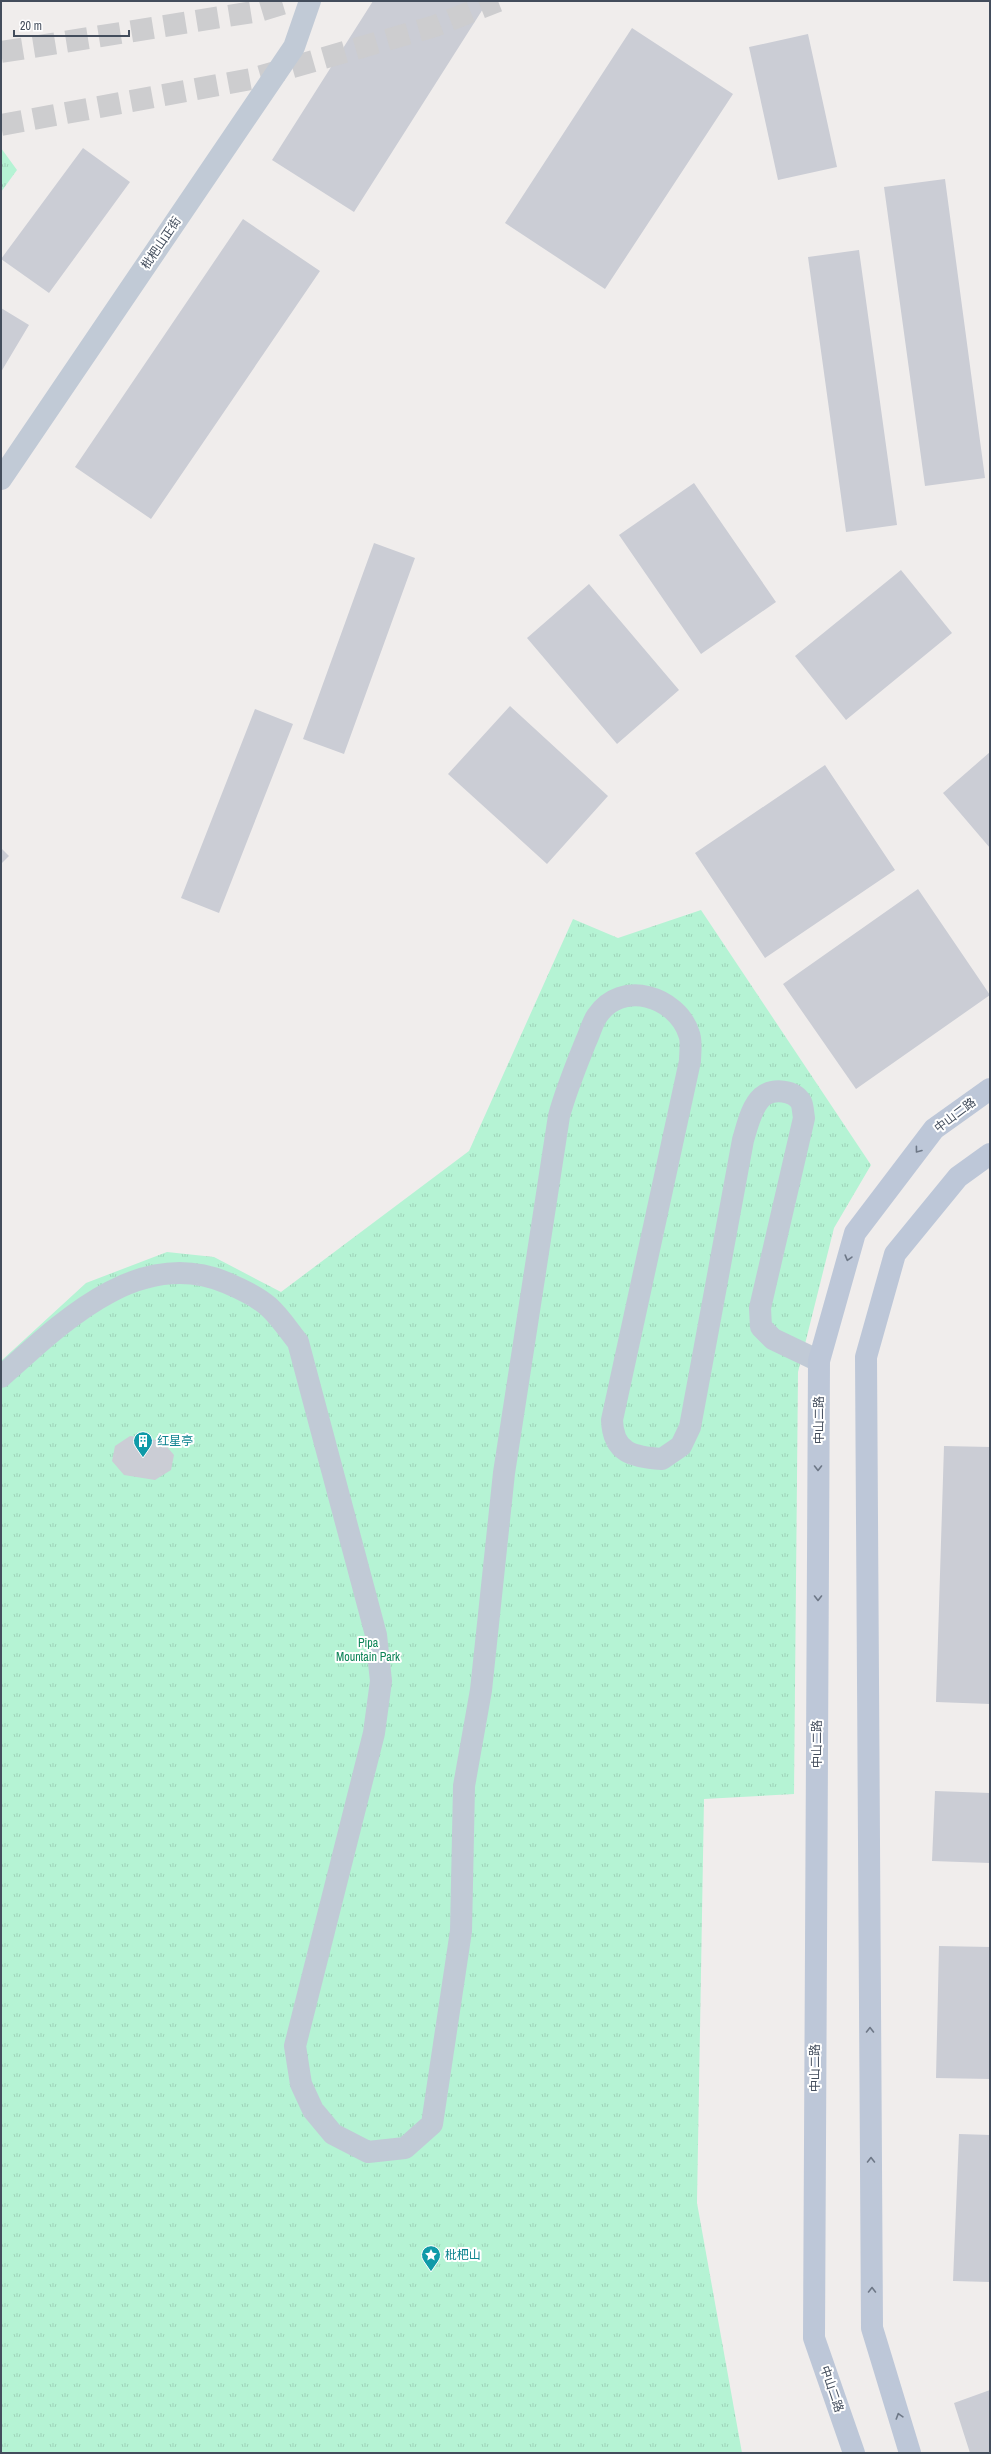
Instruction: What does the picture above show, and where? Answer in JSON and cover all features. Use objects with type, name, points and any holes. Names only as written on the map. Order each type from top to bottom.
[{"type":"main road","name":"中山二路","points":[[854,2453],[814,2338],[819,1361],[856,1233],[934,1129],[990,1089]]},
{"type":"main road","points":[[910,2453],[872,2328],[866,1357],[895,1254],[958,1177],[990,1154]]},
{"type":"street","name":"枇杷山正街","points":[[1,478],[294,47],[310,1]]},
{"type":"street","points":[[1,1377],[55,1329],[91,1301],[151,1275],[181,1271],[214,1277],[238,1287],[269,1307],[298,1342],[376,1635],[381,1681],[374,1733],[295,2046],[301,2084],[313,2110],[333,2134],[368,2152],[405,2148],[432,2124],[461,1931],[464,1786],[482,1690],[504,1473],[559,1116],[569,1083],[597,1016],[609,1003],[630,995],[646,995],[665,1002],[680,1015],[690,1034],[690,1061],[612,1420],[613,1435],[624,1450],[641,1457],[662,1459],[681,1446],[690,1428],[743,1140],[751,1115],[762,1097],[776,1091],[790,1092],[801,1102],[804,1118],[760,1308],[761,1327],[773,1339],[819,1361]]},
{"type":"green space","points":[[1,148],[17,170],[1,192]]},
{"type":"green space","name":"Pipa Mountain Park","points":[[701,910],[871,1165],[834,1228],[798,1372],[794,1794],[704,1799],[697,2203],[742,2453],[1,2453],[1,1361],[86,1283],[167,1252],[214,1257],[281,1292],[469,1151],[573,919],[618,938]]},
{"type":"building","points":[[373,1],[488,1],[354,212],[272,160]]},
{"type":"building","points":[[632,28],[733,94],[605,289],[505,223]]},
{"type":"building","points":[[808,34],[837,167],[778,180],[749,47]]},
{"type":"building","points":[[83,148],[130,182],[49,293],[1,259]]},
{"type":"building","points":[[945,179],[985,478],[925,486],[884,187]]},
{"type":"building","points":[[243,219],[320,271],[151,519],[75,467]]},
{"type":"building","points":[[859,250],[897,525],[846,532],[808,257]]},
{"type":"building","points":[[1,308],[29,325],[1,372]]},
{"type":"building","points":[[694,483],[776,602],[701,654],[619,535]]},
{"type":"building","points":[[374,543],[415,558],[344,754],[303,739]]},
{"type":"building","points":[[901,570],[952,633],[846,720],[795,656]]},
{"type":"building","points":[[589,584],[679,690],[617,744],[527,638]]},
{"type":"building","points":[[510,706],[608,796],[547,864],[448,774]]},
{"type":"building","points":[[255,709],[293,724],[219,913],[181,898]]},
{"type":"building","points":[[990,752],[990,848],[943,793]]},
{"type":"building","points":[[825,765],[895,870],[765,958],[695,853]]},
{"type":"building","points":[[1,848],[9,856],[1,864]]},
{"type":"building","points":[[918,889],[990,995],[856,1089],[783,984]]},
{"type":"building","name":"红星亭","points":[[130,1436],[162,1441],[174,1455],[171,1470],[155,1480],[124,1475],[112,1461],[115,1446]]},
{"type":"building","points":[[944,1446],[990,1447],[990,1704],[936,1702]]},
{"type":"building","points":[[935,1791],[990,1793],[990,1863],[932,1861]]},
{"type":"building","points":[[939,1946],[990,1947],[990,2079],[936,2078]]},
{"type":"building","points":[[959,2134],[990,2135],[990,2282],[953,2281]]},
{"type":"building","points":[[990,2390],[990,2453],[970,2453],[954,2403]]},
{"type":"tunnel","points":[[1,52],[259,11],[292,1]]},
{"type":"tunnel","points":[[1,125],[251,79],[435,26],[498,1]]},
{"type":"place","name":"红星亭","points":[[143,1458]]},
{"type":"place","name":"枇杷山","points":[[431,2272]]}]
